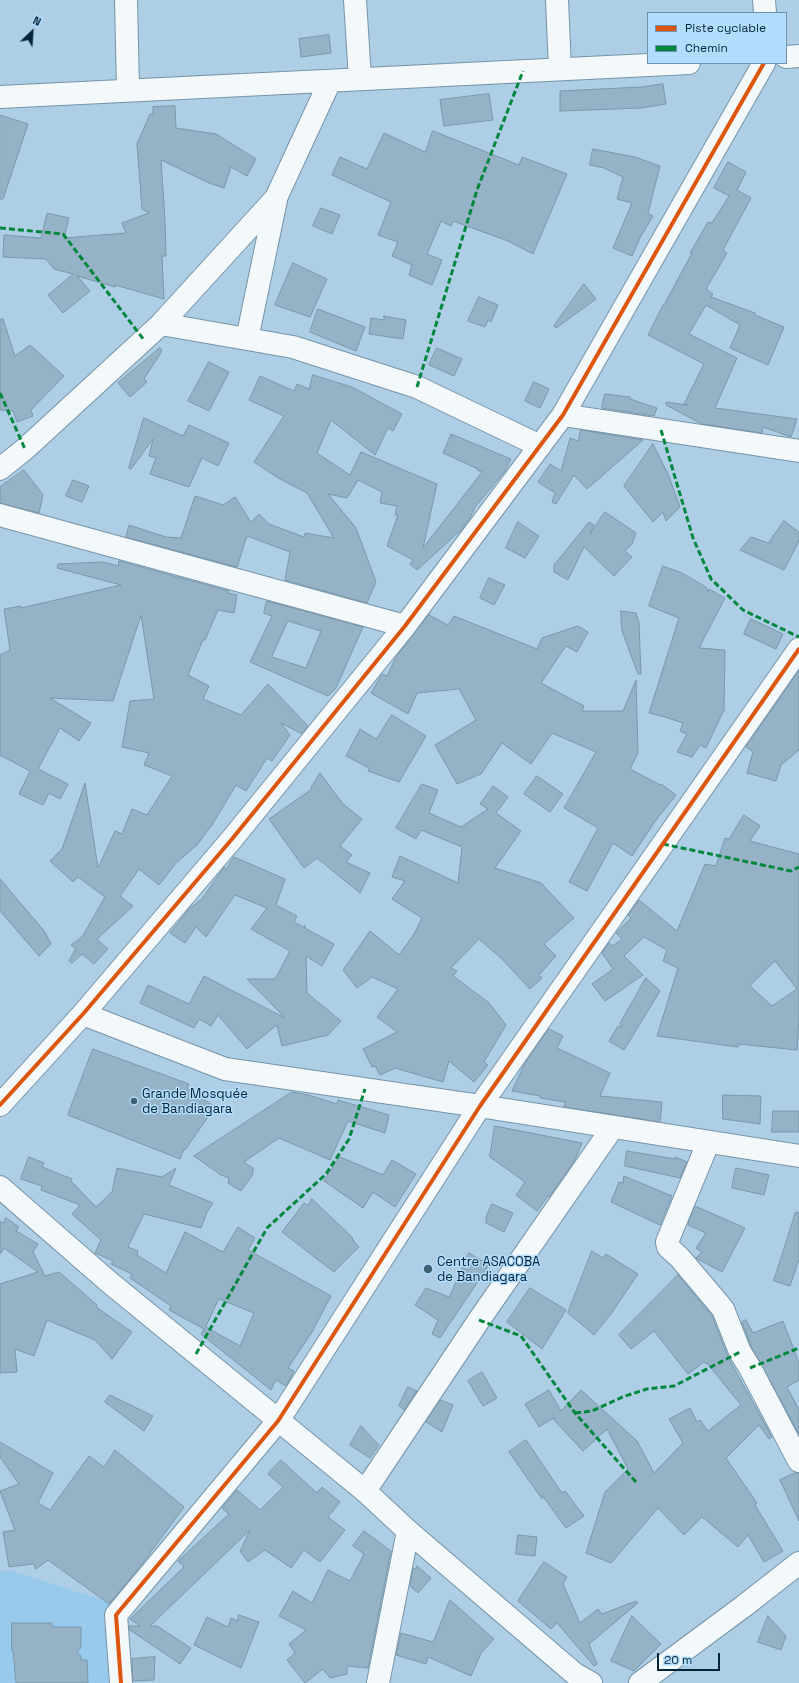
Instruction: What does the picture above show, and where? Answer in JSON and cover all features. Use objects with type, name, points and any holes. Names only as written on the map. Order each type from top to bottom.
[{"type":"street","points":[[126,0],[128,90]]},
{"type":"street","points":[[355,0],[360,79]]},
{"type":"street","points":[[557,0],[560,70]]},
{"type":"street","points":[[764,0],[765,12]]},
{"type":"street","points":[[787,57],[799,56]]},
{"type":"street","points":[[0,97],[671,64]]},
{"type":"street","points":[[0,1105],[83,1014],[232,839],[405,626],[563,415],[763,64]]},
{"type":"street","points":[[247,339],[276,198],[330,81]]},
{"type":"street","points":[[0,469],[31,443],[161,324],[276,198]]},
{"type":"street","points":[[161,324],[292,347],[417,387],[540,446]]},
{"type":"street","points":[[563,415],[799,451]]},
{"type":"street","points":[[0,515],[405,626]]},
{"type":"street","points":[[121,1683],[116,1615],[278,1421],[480,1106],[799,649]]},
{"type":"street","points":[[83,1014],[225,1069],[480,1106],[708,1143],[799,1156]]},
{"type":"street","points":[[365,1491],[479,1320],[613,1127]]},
{"type":"street","points":[[708,1143],[667,1242],[668,1247],[723,1309],[740,1352],[799,1461]]},
{"type":"street","points":[[0,1187],[109,1282],[365,1491],[408,1531],[576,1674],[591,1683]]},
{"type":"street","points":[[378,1683],[408,1531]]},
{"type":"street","points":[[640,1683],[799,1563]]},
{"type":"shaded area","points":[[9,1570],[121,1606],[125,1683],[0,1683],[0,1572]]},
{"type":"building","points":[[329,35],[331,53],[301,57],[299,39]]},
{"type":"building","points":[[663,84],[666,104],[642,108],[560,111],[560,91],[642,87]]},
{"type":"building","points":[[489,94],[493,120],[444,126],[440,100]]},
{"type":"building","points":[[175,106],[176,128],[216,134],[256,159],[247,176],[231,167],[224,188],[209,183],[161,160],[166,256],[162,256],[164,299],[77,276],[90,291],[63,313],[48,295],[73,274],[54,269],[46,259],[3,257],[4,235],[41,238],[47,213],[69,218],[64,238],[126,233],[122,223],[149,213],[142,209],[137,144],[150,114],[153,114],[153,107]]},
{"type":"building","points":[[0,115],[28,124],[3,199],[0,199]]},
{"type":"building","points":[[433,131],[519,165],[522,157],[567,174],[533,254],[508,241],[453,221],[451,226],[441,221],[427,254],[442,260],[432,285],[409,275],[412,265],[392,256],[398,242],[378,235],[391,202],[332,175],[340,157],[367,169],[384,133],[425,152]]},
{"type":"building","points":[[593,149],[635,157],[660,166],[648,213],[653,216],[640,238],[632,256],[613,248],[632,203],[617,199],[623,177],[604,168],[590,165]]},
{"type":"building","points":[[728,162],[746,172],[737,190],[751,198],[723,250],[727,253],[706,289],[713,294],[711,297],[755,313],[755,315],[784,327],[768,365],[730,348],[740,325],[706,305],[689,334],[737,358],[715,408],[797,419],[791,437],[763,427],[762,433],[702,424],[666,405],[666,402],[688,405],[684,404],[704,364],[648,335],[692,253],[690,253],[708,222],[712,223],[729,196],[714,188]]},
{"type":"building","points":[[321,208],[340,215],[332,234],[313,226]]},
{"type":"building","points":[[293,263],[327,279],[310,317],[275,305]]},
{"type":"building","points":[[584,284],[596,299],[556,328],[554,326]]},
{"type":"building","points":[[479,297],[498,305],[491,322],[488,320],[485,327],[468,321]]},
{"type":"building","points":[[318,309],[365,327],[356,351],[310,332]]},
{"type":"building","points":[[384,316],[406,320],[403,339],[369,334],[371,318],[384,320]]},
{"type":"building","points":[[3,319],[15,356],[30,345],[64,376],[31,410],[33,416],[17,422],[13,411],[0,410],[0,320]]},
{"type":"building","points":[[160,348],[162,351],[144,379],[147,382],[130,397],[118,383]]},
{"type":"building","points":[[437,348],[462,359],[454,376],[429,365]]},
{"type":"building","points":[[209,362],[229,372],[209,411],[188,401]]},
{"type":"building","points":[[313,375],[352,387],[402,414],[393,431],[388,428],[375,455],[331,420],[317,453],[350,475],[361,452],[437,484],[423,548],[482,472],[443,453],[451,434],[511,459],[505,471],[475,507],[470,518],[461,530],[417,570],[410,564],[413,560],[387,546],[398,515],[395,515],[397,506],[380,503],[382,492],[358,480],[347,498],[328,494],[356,528],[376,582],[367,603],[285,580],[290,552],[247,536],[237,567],[126,537],[129,525],[166,537],[181,538],[195,496],[223,505],[235,497],[251,522],[259,514],[269,524],[304,537],[305,533],[334,538],[307,493],[278,478],[254,462],[284,416],[249,400],[260,376],[294,391],[297,384],[309,389]]},
{"type":"building","points":[[534,382],[549,389],[540,408],[525,401]]},
{"type":"building","points":[[605,394],[630,397],[630,399],[657,408],[654,416],[602,408]]},
{"type":"building","points":[[144,418],[183,436],[189,425],[229,443],[218,466],[202,458],[189,487],[150,474],[156,458],[149,456],[153,439],[131,469],[129,468]]},
{"type":"building","points":[[581,430],[643,440],[587,489],[574,475],[556,504],[552,502],[555,493],[538,482],[550,464],[561,471],[570,438],[578,441]]},
{"type":"building","points":[[653,444],[668,474],[680,507],[666,521],[663,512],[653,522],[624,486]]},
{"type":"building","points":[[24,470],[43,495],[39,513],[0,503],[0,487]]},
{"type":"building","points":[[73,480],[89,486],[82,502],[66,496]]},
{"type":"building","points":[[605,512],[636,533],[632,544],[625,551],[632,557],[614,576],[584,547],[568,580],[554,572],[554,565],[589,522],[594,525],[590,534]]},
{"type":"building","points":[[784,521],[799,532],[799,541],[784,570],[740,550],[751,537],[768,543]]},
{"type":"building","points":[[518,522],[539,536],[525,558],[506,548]]},
{"type":"building","points":[[119,561],[229,591],[228,593],[237,595],[234,613],[218,610],[188,675],[209,686],[203,699],[241,715],[268,684],[308,726],[302,734],[281,723],[290,735],[272,761],[267,758],[246,791],[236,785],[212,825],[197,845],[176,863],[159,885],[139,869],[120,896],[133,906],[97,939],[108,949],[94,964],[82,954],[72,963],[69,961],[76,948],[71,945],[82,937],[105,897],[78,877],[73,882],[50,861],[62,849],[85,783],[98,868],[115,831],[122,834],[132,809],[147,815],[172,776],[144,765],[149,753],[122,747],[130,701],[154,699],[141,615],[113,701],[50,698],[91,723],[79,741],[60,728],[38,769],[68,784],[60,799],[49,793],[43,805],[19,794],[30,771],[0,755],[0,655],[10,650],[4,609],[21,606],[21,608],[121,585],[57,568],[58,564],[103,562],[118,566]]},
{"type":"building","points":[[663,566],[682,573],[706,587],[708,592],[709,589],[725,598],[699,648],[725,650],[724,710],[706,748],[700,745],[692,757],[677,752],[687,734],[680,731],[683,723],[649,713],[679,618],[649,606]]},
{"type":"building","points":[[489,578],[505,585],[494,605],[480,598]]},
{"type":"building","points":[[267,601],[363,627],[336,688],[328,696],[250,662],[272,616],[264,613]],"holes":[[[288,621],[321,631],[306,668],[272,657]]]},
{"type":"building","points":[[621,611],[636,613],[639,623],[641,674],[638,674],[622,631]]},
{"type":"building","points":[[429,615],[448,625],[454,616],[537,649],[542,638],[578,626],[588,632],[577,652],[566,646],[541,683],[584,706],[582,711],[623,711],[636,680],[638,753],[630,769],[660,785],[661,784],[676,795],[656,820],[632,856],[613,843],[587,891],[569,882],[598,828],[564,808],[596,752],[552,733],[531,764],[502,743],[481,774],[457,784],[435,745],[476,720],[459,689],[417,693],[408,714],[371,693],[382,674],[387,676],[396,657]]},
{"type":"building","points":[[751,619],[783,634],[776,649],[744,634]]},
{"type":"building","points":[[799,671],[799,750],[781,765],[776,781],[747,773],[753,752],[746,747]]},
{"type":"building","points":[[392,715],[426,736],[399,782],[368,771],[369,768],[346,756],[360,729],[376,739]]},
{"type":"building","points":[[320,773],[343,804],[362,819],[340,846],[352,855],[346,862],[370,873],[360,893],[317,858],[304,868],[269,819],[312,789],[311,788]]},
{"type":"building","points":[[537,776],[563,794],[550,812],[524,794]]},
{"type":"building","points":[[422,784],[438,790],[429,813],[461,827],[488,809],[480,804],[493,786],[508,797],[496,813],[521,831],[495,868],[541,883],[574,918],[544,944],[556,956],[539,975],[542,978],[530,989],[502,959],[479,939],[451,968],[457,971],[453,976],[489,1003],[506,1025],[484,1062],[488,1065],[474,1082],[449,1061],[443,1082],[395,1068],[380,1075],[375,1066],[372,1067],[363,1049],[397,1032],[377,1017],[398,989],[372,977],[357,988],[343,970],[370,931],[399,955],[414,934],[422,918],[392,899],[405,881],[392,877],[400,856],[458,883],[462,847],[421,830],[416,839],[396,828]]},
{"type":"building","points":[[744,815],[760,826],[750,841],[799,854],[799,1018],[797,1050],[738,1044],[738,1047],[657,1036],[678,968],[663,961],[667,950],[644,937],[624,956],[643,975],[605,1001],[592,984],[613,969],[602,953],[609,943],[613,946],[622,939],[616,933],[631,918],[628,915],[639,900],[677,931],[705,864],[716,866],[725,838],[729,839]],"holes":[[[775,961],[797,989],[772,1006],[750,986]]]},
{"type":"building","points":[[234,857],[285,879],[276,905],[297,916],[294,922],[303,927],[305,925],[305,928],[334,944],[322,966],[306,956],[307,993],[341,1021],[328,1035],[282,1046],[277,1025],[247,1049],[218,1015],[211,1026],[199,1019],[194,1028],[140,1003],[148,985],[189,1004],[204,976],[285,1018],[247,979],[275,979],[290,951],[251,929],[267,908],[235,895],[206,937],[196,927],[185,943],[170,933],[190,908],[202,899],[224,867],[226,869]]},
{"type":"building","points":[[0,879],[45,932],[51,944],[39,956],[0,911]]},
{"type":"building","points":[[646,978],[660,991],[624,1050],[609,1041],[618,1026],[622,1028],[620,1024]]},
{"type":"building","points":[[549,1029],[563,1036],[557,1048],[610,1073],[600,1096],[662,1102],[660,1122],[564,1107],[565,1102],[512,1091],[525,1063]]},
{"type":"building","points":[[93,1049],[189,1084],[187,1088],[215,1107],[185,1150],[184,1149],[180,1159],[68,1115]]},
{"type":"building","points":[[292,1092],[308,1095],[337,1104],[338,1100],[389,1115],[385,1133],[348,1121],[330,1160],[279,1138],[244,1162],[253,1168],[253,1174],[241,1191],[228,1183],[229,1178],[221,1175],[194,1156]]},
{"type":"building","points":[[723,1095],[761,1096],[760,1124],[723,1119]]},
{"type":"building","points":[[773,1111],[799,1111],[799,1132],[772,1132]]},
{"type":"building","points":[[495,1126],[582,1143],[574,1162],[537,1211],[516,1195],[525,1182],[490,1157]]},
{"type":"building","points":[[627,1151],[675,1159],[675,1157],[687,1162],[680,1178],[625,1166]]},
{"type":"building","points":[[29,1157],[44,1163],[42,1167],[72,1179],[71,1181],[96,1207],[112,1192],[117,1168],[162,1177],[176,1168],[169,1185],[213,1203],[207,1212],[201,1228],[144,1214],[128,1247],[138,1251],[137,1255],[166,1273],[185,1232],[223,1252],[238,1227],[255,1238],[248,1250],[331,1296],[312,1332],[288,1368],[294,1371],[286,1386],[276,1380],[271,1390],[201,1334],[204,1329],[169,1310],[171,1306],[130,1278],[132,1274],[111,1264],[113,1261],[95,1253],[101,1240],[72,1214],[80,1205],[41,1190],[42,1186],[21,1179]],"holes":[[[219,1299],[254,1313],[240,1346],[206,1327]]]},
{"type":"building","points":[[340,1157],[383,1175],[392,1160],[416,1174],[395,1207],[373,1192],[363,1208],[324,1181]]},
{"type":"building","points":[[736,1168],[769,1175],[764,1195],[732,1188]]},
{"type":"building","points":[[624,1176],[672,1196],[660,1225],[611,1202],[619,1182],[623,1183]]},
{"type":"building","points":[[312,1199],[353,1238],[352,1239],[359,1247],[334,1272],[282,1232],[304,1203],[308,1205]]},
{"type":"building","points":[[492,1204],[513,1213],[504,1232],[486,1223],[486,1217]]},
{"type":"building","points":[[695,1206],[745,1228],[722,1272],[696,1258],[702,1252],[696,1248],[706,1233],[688,1225]]},
{"type":"building","points":[[796,1212],[799,1213],[799,1259],[790,1286],[774,1281]]},
{"type":"building","points":[[6,1218],[19,1227],[16,1231],[38,1244],[33,1252],[45,1276],[59,1272],[97,1305],[96,1307],[132,1332],[112,1359],[95,1340],[47,1320],[34,1356],[15,1349],[17,1372],[0,1373],[0,1284],[38,1272],[4,1248],[0,1254],[0,1221],[3,1223]]},
{"type":"building","points":[[592,1251],[603,1258],[606,1254],[638,1274],[611,1314],[594,1335],[568,1313]]},
{"type":"building","points":[[469,1253],[489,1265],[440,1338],[432,1334],[438,1320],[415,1305],[426,1288],[449,1297]]},
{"type":"building","points":[[678,1275],[712,1316],[728,1357],[772,1437],[769,1439],[759,1425],[726,1458],[757,1503],[755,1505],[783,1551],[764,1562],[748,1535],[738,1547],[702,1517],[684,1535],[658,1508],[611,1563],[586,1553],[605,1492],[628,1469],[607,1429],[583,1451],[553,1419],[555,1417],[539,1427],[525,1404],[549,1390],[561,1411],[581,1390],[637,1441],[654,1473],[683,1443],[669,1419],[690,1408],[697,1422],[700,1420],[708,1431],[741,1405],[707,1363],[706,1364],[704,1362],[688,1374],[654,1331],[631,1349],[619,1335]]},
{"type":"building","points":[[530,1288],[566,1310],[542,1349],[507,1322]]},
{"type":"building","points":[[746,1320],[753,1333],[783,1321],[799,1363],[799,1380],[787,1387],[799,1410],[799,1434],[751,1346],[742,1322]]},
{"type":"building","points":[[482,1372],[497,1398],[483,1406],[468,1381]]},
{"type":"building","points":[[408,1387],[417,1391],[404,1410],[399,1406]]},
{"type":"building","points":[[110,1395],[153,1416],[144,1431],[105,1402]]},
{"type":"building","points":[[440,1400],[453,1405],[442,1432],[426,1422]]},
{"type":"building","points":[[361,1426],[379,1445],[370,1458],[350,1445]]},
{"type":"building","points":[[526,1440],[562,1493],[565,1491],[584,1516],[566,1528],[542,1495],[542,1499],[509,1452]]},
{"type":"building","points":[[0,1442],[53,1473],[38,1503],[50,1510],[89,1456],[104,1467],[115,1450],[184,1507],[142,1564],[109,1604],[48,1560],[36,1569],[33,1564],[9,1567],[3,1532],[15,1530],[0,1491],[19,1484],[0,1457]]},
{"type":"building","points":[[281,1460],[317,1493],[322,1487],[340,1502],[328,1517],[345,1530],[320,1562],[304,1550],[291,1568],[265,1550],[248,1562],[240,1551],[250,1530],[150,1626],[157,1626],[191,1648],[180,1664],[130,1630],[129,1626],[140,1626],[130,1619],[184,1567],[178,1561],[229,1514],[222,1508],[237,1490],[260,1510],[283,1487],[268,1474]]},
{"type":"building","points":[[795,1473],[799,1473],[799,1521],[780,1480]]},
{"type":"building","points":[[364,1531],[391,1551],[368,1668],[347,1666],[347,1674],[330,1678],[323,1669],[305,1683],[287,1660],[295,1653],[289,1644],[306,1630],[279,1616],[293,1591],[312,1603],[328,1570],[350,1581],[364,1554],[353,1546]]},
{"type":"building","points":[[518,1535],[537,1537],[535,1556],[516,1554]]},
{"type":"building","points":[[544,1562],[567,1577],[563,1584],[580,1623],[598,1609],[602,1614],[636,1601],[638,1603],[589,1644],[597,1664],[594,1666],[557,1623],[551,1629],[518,1601]]},
{"type":"building","points":[[417,1566],[431,1578],[418,1593],[410,1586],[413,1568],[415,1569]]},
{"type":"building","points":[[450,1600],[494,1639],[481,1653],[471,1676],[428,1657],[426,1664],[396,1655],[401,1633],[433,1642]]},
{"type":"building","points":[[239,1615],[259,1622],[241,1668],[194,1645],[207,1617],[228,1627],[231,1618],[237,1621]]},
{"type":"building","points":[[632,1616],[661,1644],[634,1671],[611,1661]]},
{"type":"building","points":[[768,1616],[786,1636],[781,1650],[758,1642]]},
{"type":"building","points":[[12,1623],[52,1623],[52,1627],[81,1627],[81,1647],[77,1652],[81,1656],[81,1660],[87,1660],[88,1683],[16,1683],[12,1650]]},
{"type":"building","points":[[155,1657],[154,1680],[133,1681],[132,1659]]},
{"type":"marked path","points":[[417,387],[477,190],[523,71]]},
{"type":"marked path","points":[[0,228],[63,234],[144,340]]},
{"type":"marked path","points":[[0,393],[25,449]]},
{"type":"marked path","points":[[661,430],[693,538],[711,579],[743,610],[799,637]]},
{"type":"marked path","points":[[663,844],[791,871],[799,867]]},
{"type":"marked path","points":[[196,1354],[267,1228],[326,1174],[349,1139],[365,1089]]},
{"type":"marked path","points":[[479,1320],[521,1336],[575,1413],[636,1482]]},
{"type":"marked path","points":[[750,1368],[799,1348]]},
{"type":"marked path","points":[[575,1413],[592,1411],[625,1396],[647,1389],[674,1386],[740,1352]]},
{"type":"cycle path","points":[[0,1105],[83,1014],[232,839],[405,626],[563,415],[763,64]]},
{"type":"cycle path","points":[[121,1683],[116,1615],[278,1421],[480,1106],[799,649]]},
{"type":"place","name":"Grande Mosquée de Bandiagara","points":[[134,1101]]},
{"type":"place","name":"Centre ASACOBA de Bandiagara","points":[[428,1269]]}]
